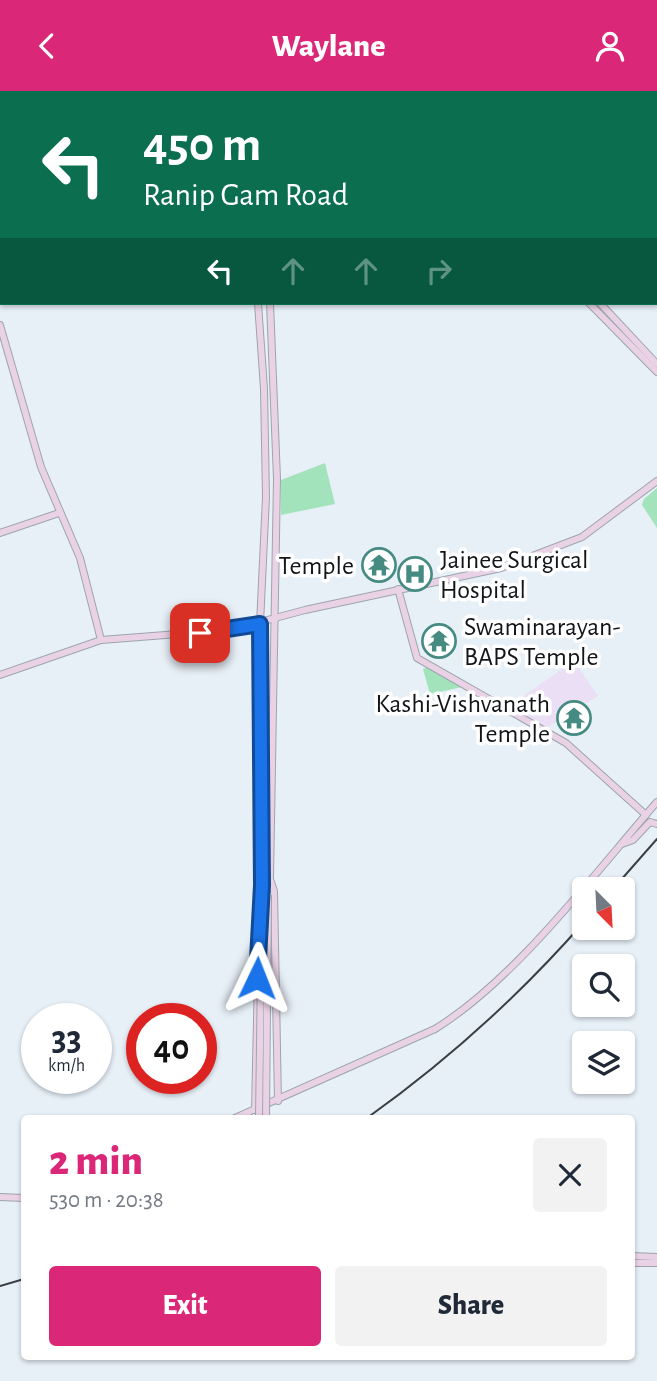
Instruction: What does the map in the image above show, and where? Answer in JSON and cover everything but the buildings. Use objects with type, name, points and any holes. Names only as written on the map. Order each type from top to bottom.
[{"type":"street","points":[[255,1110],[262,885],[260,624],[265,470],[258,305]]},
{"type":"street","points":[[259,1115],[265,895],[270,879],[277,479],[270,305]]},
{"type":"street","points":[[591,305],[657,372]]},
{"type":"street","points":[[602,305],[657,364]]},
{"type":"street","points":[[0,325],[38,456],[59,513],[80,558],[101,640]]},
{"type":"street","points":[[0,675],[101,640],[208,633],[260,624],[297,612],[500,568],[582,537],[657,481]]},
{"type":"street","points":[[0,533],[59,513]]},
{"type":"street","points":[[398,589],[417,658],[566,743],[646,815]]},
{"type":"street","points":[[242,1115],[435,1030],[466,1011],[547,927],[657,802]]},
{"type":"street","points":[[621,844],[633,840],[650,822],[657,824]]},
{"type":"street","points":[[270,879],[274,891],[278,1101]]},
{"type":"street","points":[[262,885],[265,895],[266,1115]]},
{"type":"street","points":[[0,1197],[21,1198]]},
{"type":"street","points":[[635,1257],[657,1257]]},
{"type":"street","points":[[635,1263],[657,1263]]},
{"type":"shaded area","points":[[574,661],[598,696],[546,728],[509,706]]},
{"type":"green space","points":[[325,463],[335,504],[281,515],[281,480]]},
{"type":"green space","points":[[657,488],[657,528],[642,505],[644,499]]},
{"type":"green space","points":[[427,667],[462,687],[430,694],[423,669]]},
{"type":"railway","points":[[624,877],[657,839]]},
{"type":"railway","points":[[371,1115],[426,1074],[508,1002],[572,935]]},
{"type":"railway","points":[[0,1286],[21,1280]]},
{"type":"place","name":"Temple","points":[[379,565]]},
{"type":"place","name":"Jainee Surgical Hospital","points":[[415,574]]},
{"type":"place","name":"Swaminarayan- BAPS Temple","points":[[439,641]]},
{"type":"place","name":"Kashi-Vishvanath Temple","points":[[574,718]]},
{"type":"route","points":[[200,633],[260,624],[262,885],[257,978]]}]
